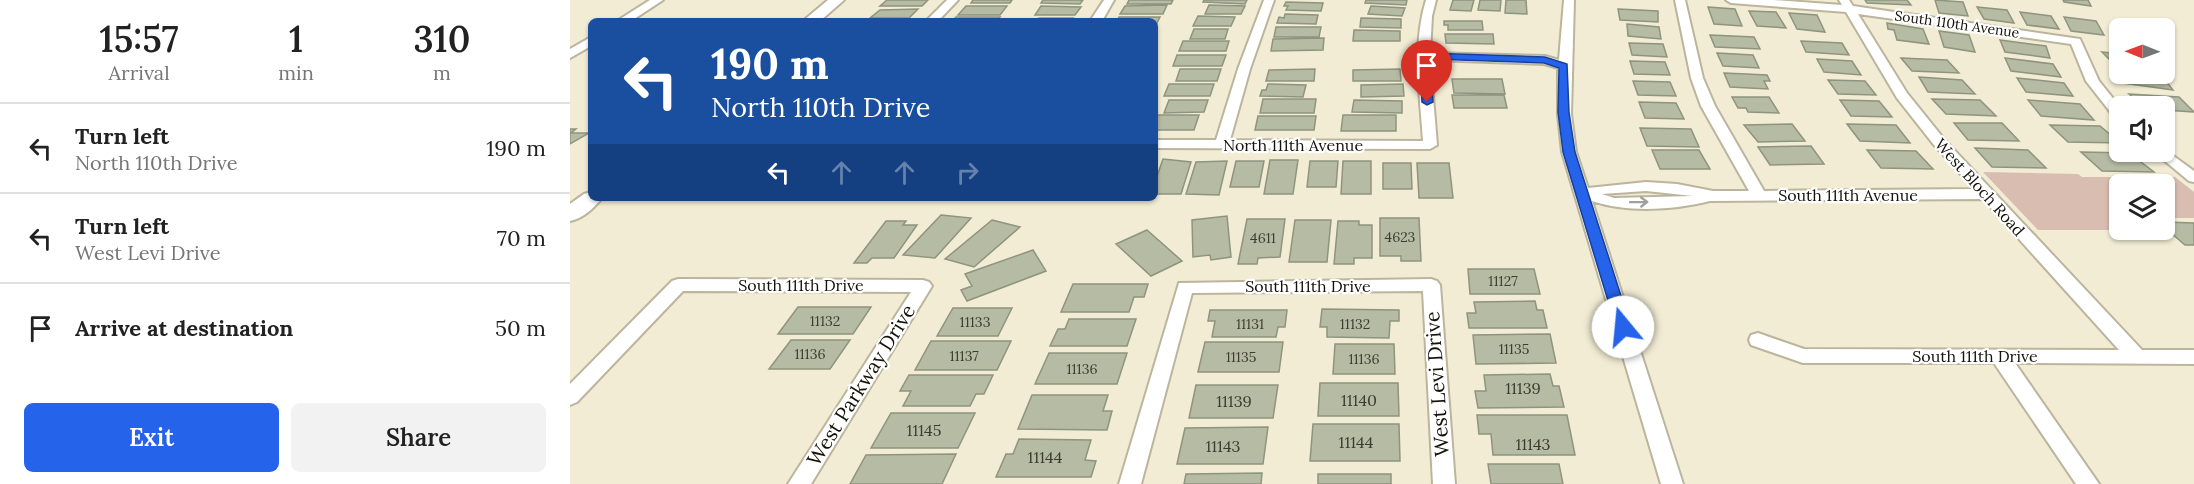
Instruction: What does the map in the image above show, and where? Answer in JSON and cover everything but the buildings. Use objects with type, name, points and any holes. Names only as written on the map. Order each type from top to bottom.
[{"type":"main road","points":[[815,18],[837,0]]},
{"type":"street","points":[[628,18],[658,0]]},
{"type":"street","points":[[935,18],[953,0]]},
{"type":"street","points":[[1098,18],[1109,0]]},
{"type":"street","points":[[1222,144],[1247,59],[1269,0]]},
{"type":"street","points":[[1431,0],[1426,13],[1425,60],[1544,68],[1564,66]]},
{"type":"street","points":[[1569,0],[1564,66],[1565,130],[1582,193],[1672,484]]},
{"type":"street","points":[[1680,0],[1697,78],[1708,106],[1759,195]]},
{"type":"street","name":"South 110th Avenue","points":[[1731,0],[1847,4],[2076,41],[2088,76],[2097,92],[2109,104]]},
{"type":"street","name":"West Bloch Road","points":[[1847,4],[1902,94],[1939,142],[2137,357]]},
{"type":"street","points":[[570,54],[588,43]]},
{"type":"street","name":"North 111th Avenue","points":[[1158,144],[1430,145],[1425,60]]},
{"type":"street","points":[[2173,162],[2194,178]]},
{"type":"street","name":"South 111th Avenue","points":[[1582,193],[1613,203],[1687,202],[1710,196],[1986,195]]},
{"type":"street","name":"South 111th Drive","points":[[570,397],[679,285],[923,286]]},
{"type":"street","name":"South 111th Drive","points":[[1130,484],[1185,287],[1431,285]]},
{"type":"street","name":"West Levi Drive","points":[[1431,285],[1444,484]]},
{"type":"street","name":"West Parkway Drive","points":[[799,484],[923,286]]},
{"type":"street","name":"South 111th Drive","points":[[1758,340],[1803,356],[2194,357]]},
{"type":"street","points":[[1999,356],[2088,484]]},
{"type":"shaded area","points":[[1983,172],[2109,177],[2109,230],[2038,230]]},
{"type":"shaded area","points":[[2175,177],[2194,192],[2194,218],[2175,218]]},
{"type":"route","points":[[1427,102],[1425,56],[1545,60],[1564,66],[1563,112],[1569,152],[1623,327]]}]
